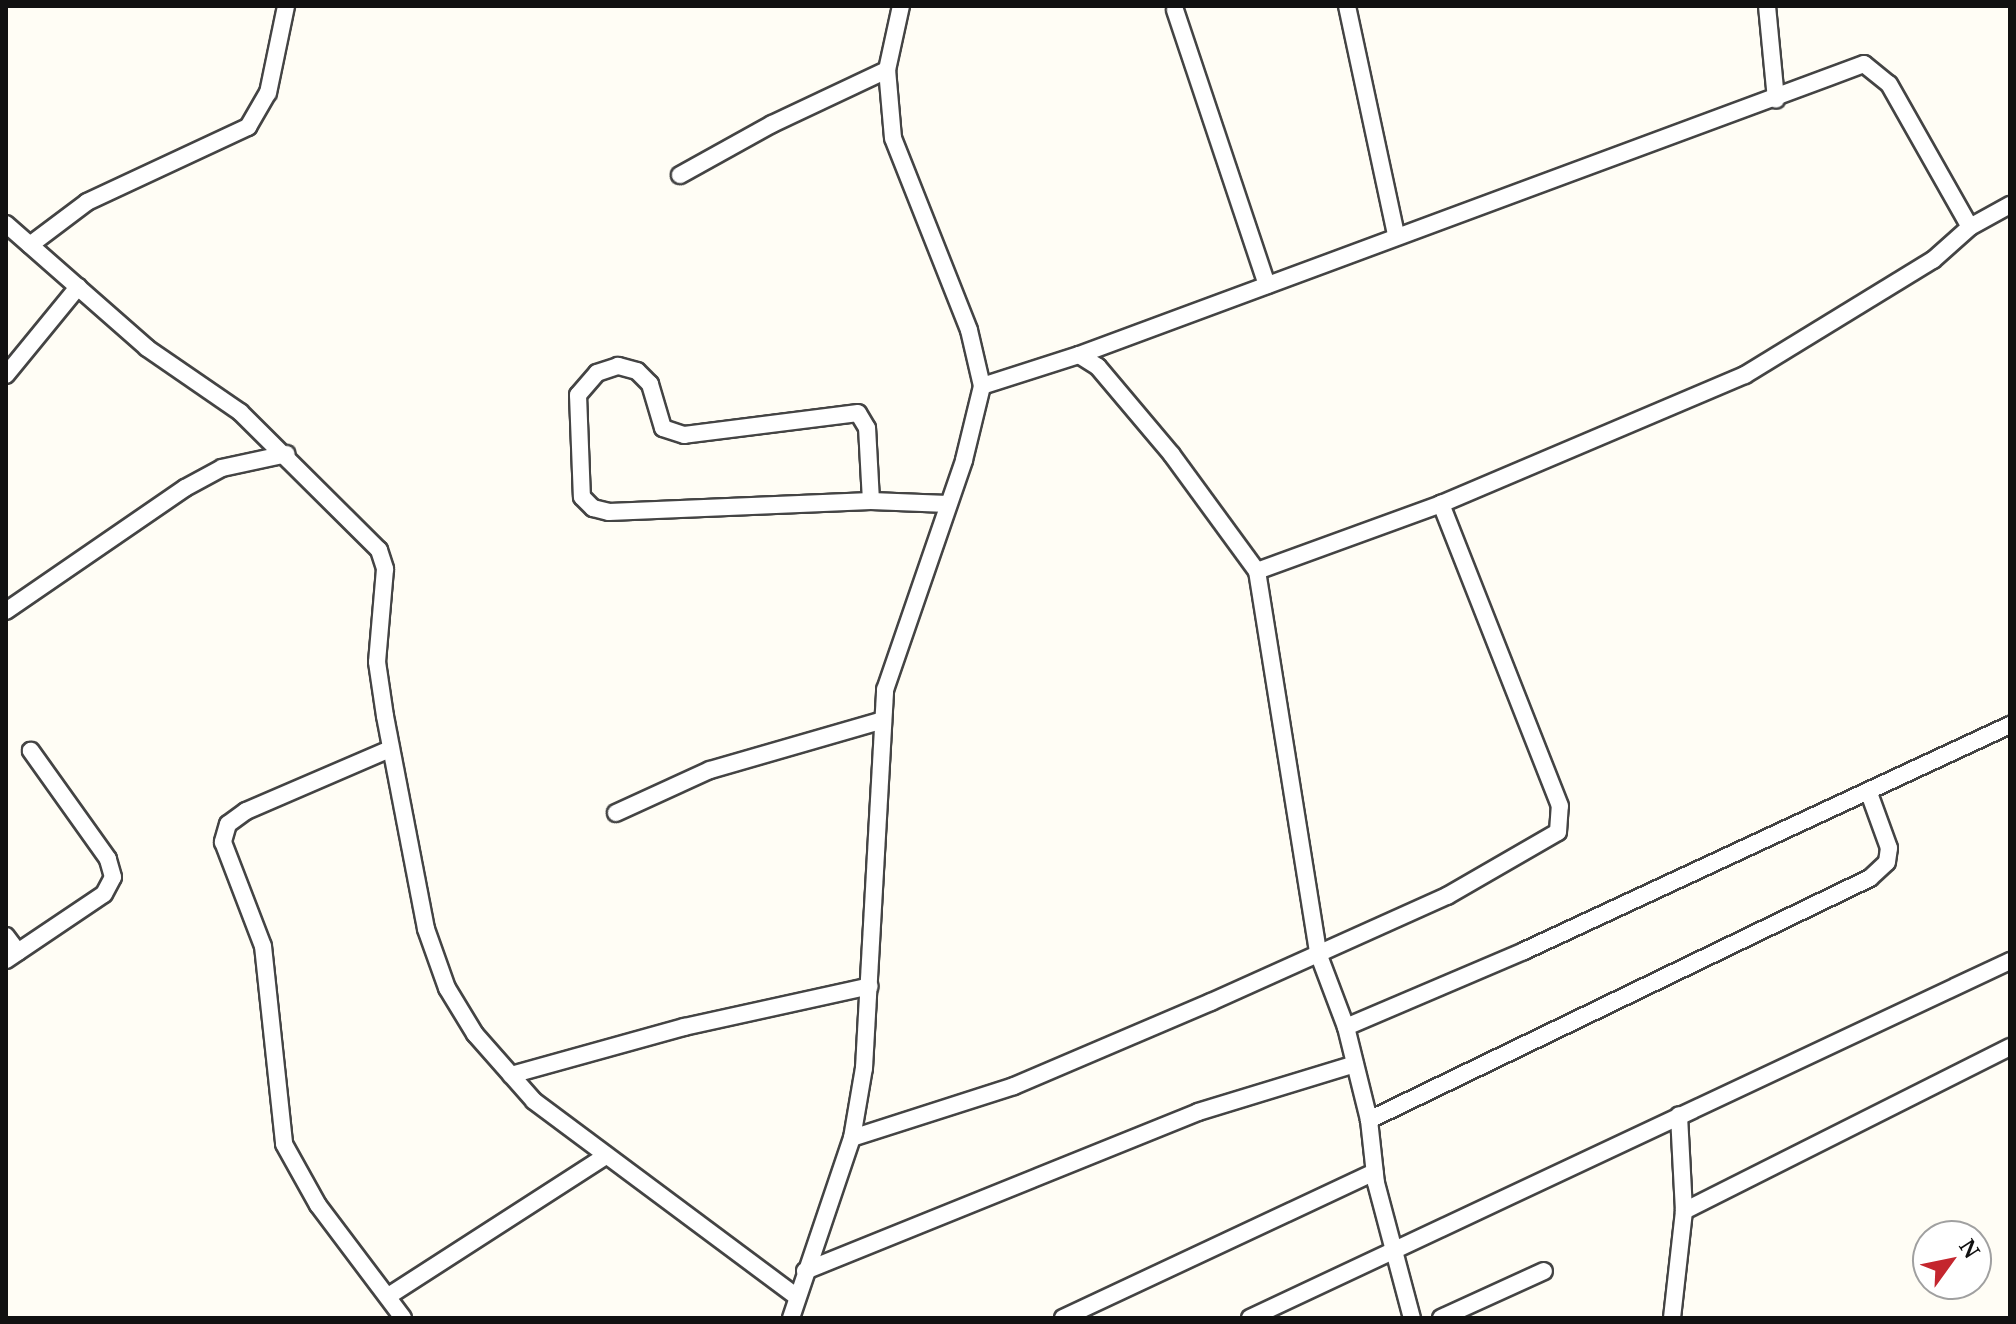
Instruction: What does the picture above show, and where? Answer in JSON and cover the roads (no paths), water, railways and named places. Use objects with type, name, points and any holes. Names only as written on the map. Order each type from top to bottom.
[{"type":"street","points":[[30,245],[87,202],[248,127],[268,93],[286,6]]},
{"type":"street","points":[[6,224],[147,348],[240,412],[287,454],[379,550],[385,569],[377,662],[390,749],[426,929],[440,971],[475,1034],[534,1101],[795,1310],[805,1271],[852,1138],[870,986],[880,721],[894,654],[948,504],[982,386],[969,330],[893,138],[887,70],[901,6]]},
{"type":"street","points":[[1347,6],[1396,234]]},
{"type":"street","points":[[1767,6],[1776,100]]},
{"type":"street","points":[[1175,10],[1267,285]]},
{"type":"street","points":[[982,386],[1079,355],[1396,234],[1776,100],[1864,64],[1878,70],[1970,227]]},
{"type":"street","points":[[680,175],[772,124],[887,70]]},
{"type":"street","points":[[1257,571],[1441,504],[1745,375],[1933,260],[1970,227],[2010,205]]},
{"type":"street","points":[[6,375],[78,287]]},
{"type":"street","points":[[1079,355],[1098,367],[1138,413],[1257,571],[1318,953],[1346,1027],[1369,1120],[1374,1172],[1412,1318]]},
{"type":"street","points":[[871,501],[867,428],[858,413],[684,435],[663,428],[650,384],[637,371],[618,366],[597,373],[578,395],[582,497],[593,508],[609,512],[871,501],[948,504]]},
{"type":"street","points":[[6,611],[185,488],[222,468],[287,454]]},
{"type":"street","points":[[852,1138],[1014,1086],[1447,896],[1558,832],[1560,806],[1441,504]]},
{"type":"street","points":[[616,813],[710,770],[880,721]]},
{"type":"street","points":[[1346,1027],[1869,793],[2010,725]]},
{"type":"street","points":[[390,749],[246,811],[228,824],[223,842],[263,946],[284,1144],[318,1205],[390,1295],[403,1318]]},
{"type":"street","points":[[6,936],[12,956],[104,894],[113,877],[108,859],[31,751]]},
{"type":"street","points":[[1369,1120],[1870,878],[1887,862],[1889,848],[1869,793]]},
{"type":"street","points":[[1250,1318],[2010,961]]},
{"type":"street","points":[[511,1075],[684,1027],[870,986]]},
{"type":"street","points":[[1684,1211],[2010,1047]]},
{"type":"street","points":[[805,1271],[1198,1112],[1355,1064]]},
{"type":"street","points":[[1672,1318],[1684,1211],[1679,1115]]},
{"type":"street","points":[[390,1295],[606,1156]]},
{"type":"street","points":[[1063,1318],[1374,1172]]},
{"type":"street","points":[[1441,1318],[1544,1271]]}]
